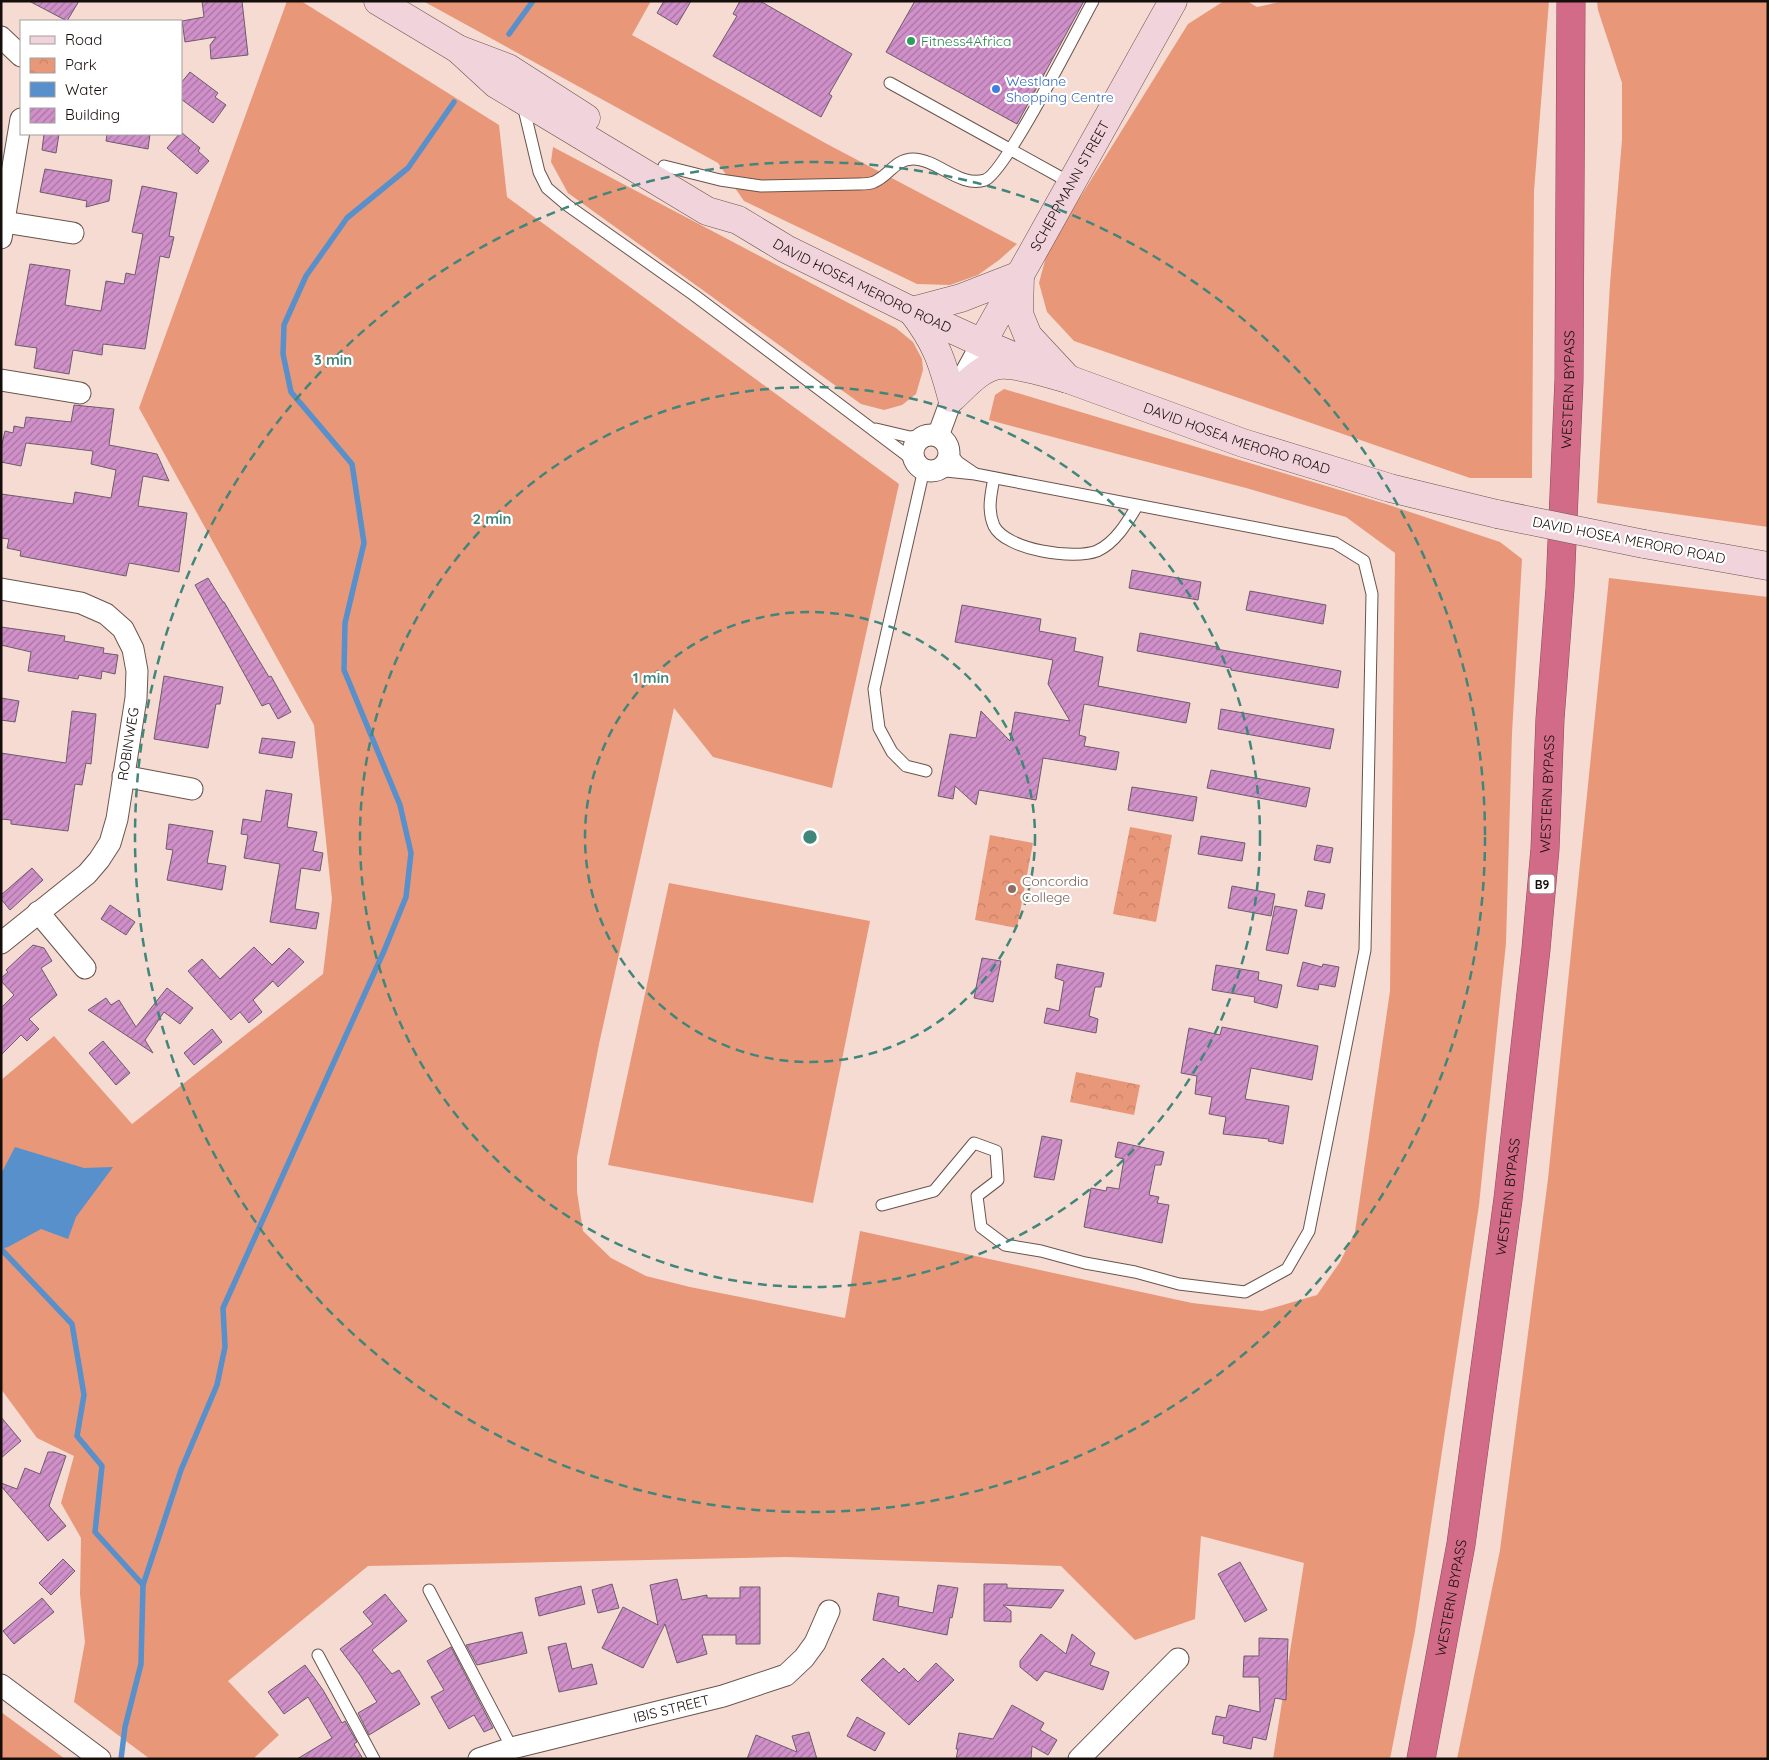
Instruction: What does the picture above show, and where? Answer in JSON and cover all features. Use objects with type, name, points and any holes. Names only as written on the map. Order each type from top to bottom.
[{"type":"highway","name":"WESTERN BYPASS","points":[[1421,1759],[1460,1544],[1504,1229],[1536,949],[1545,849],[1550,719],[1560,588],[1569,380],[1571,1]]},
{"type":"main road","name":"DAVID HOSEA MERORO ROAD","points":[[378,1],[458,49],[508,68],[717,197],[738,220]]},
{"type":"main road","name":"SCHEPPMANN STREET","points":[[982,343],[1173,1]]},
{"type":"main road","name":"DAVID HOSEA MERORO ROAD","points":[[458,49],[496,84],[707,211],[738,220],[786,249],[912,311],[1068,379],[1242,443],[1390,488],[1497,514],[1644,544],[1768,566]]},
{"type":"main road","points":[[1020,275],[1019,314],[1028,336],[1068,379],[1025,368],[999,365],[987,369],[975,377],[952,398],[937,349],[912,311],[961,298],[1020,275]]},
{"type":"street","points":[[1,37],[20,55]]},
{"type":"street","points":[[20,125],[3,230],[73,233]]},
{"type":"street","points":[[938,441],[952,398],[982,343]]},
{"type":"street","points":[[1,380],[80,392]]},
{"type":"street","points":[[917,441],[938,441],[949,456],[944,465],[926,467],[914,458],[914,447],[917,441]]},
{"type":"street","name":"ROBINWEG","points":[[1,589],[82,603],[106,614],[123,629],[133,649],[137,670],[136,698],[117,819],[110,843],[87,874],[1,943]]},
{"type":"street","points":[[123,776],[192,789]]},
{"type":"street","points":[[38,912],[85,968]]},
{"type":"street","name":"IBIS STREET","points":[[479,1759],[512,1748],[724,1696],[786,1675],[804,1658],[816,1643],[829,1611]]},
{"type":"street","points":[[1079,1759],[1178,1659]]},
{"type":"street","points":[[1,1685],[100,1759]]},
{"type":"lane","points":[[664,166],[720,180],[761,186],[859,184],[875,182],[901,161],[912,159],[922,160],[972,181],[984,180],[992,176],[1011,149],[1093,1]]},
{"type":"lane","points":[[890,82],[1071,183]]},
{"type":"lane","points":[[522,100],[539,172],[547,188],[567,205],[694,295],[926,467],[975,474],[1335,542],[1364,561],[1372,594],[1365,950],[1309,1231],[1287,1269],[1245,1292],[1179,1284],[1135,1272],[1085,1263],[1041,1250],[1005,1245],[981,1227],[977,1196],[998,1180],[996,1151],[974,1143],[934,1191],[882,1205]]},
{"type":"lane","points":[[871,428],[938,441],[958,462],[975,474]]},
{"type":"lane","points":[[926,467],[874,689],[879,728],[892,752],[906,766],[926,770]]},
{"type":"lane","points":[[994,478],[989,506],[995,527],[1008,539],[1036,550],[1076,554],[1096,551],[1111,541],[1126,525],[1137,506]]},
{"type":"lane","points":[[429,1590],[512,1748]]},
{"type":"lane","points":[[318,1654],[374,1759]]},
{"type":"green space","points":[[287,1],[301,1],[499,125],[507,197],[899,484],[832,788],[713,757],[674,708],[599,1044],[577,1157],[577,1192],[583,1231],[611,1258],[646,1276],[690,1287],[845,1318],[860,1231],[1192,1303],[1262,1311],[1317,1295],[1340,1262],[1355,1232],[1390,991],[1395,553],[1346,517],[1246,488],[989,420],[995,395],[1004,389],[1386,504],[1500,542],[1522,559],[1512,733],[1506,943],[1479,1205],[1415,1631],[1390,1759],[1273,1759],[1304,1563],[1201,1536],[1195,1619],[1135,1640],[1061,1566],[787,1557],[368,1566],[228,1681],[279,1735],[253,1759],[150,1759],[74,1702],[85,1642],[80,1594],[81,1538],[61,1503],[74,1456],[37,1438],[1,1389],[1,1080],[54,1036],[132,1124],[323,974],[332,899],[314,725],[139,408]]},
{"type":"green space","points":[[423,1],[651,1],[632,35],[827,144],[1017,244],[978,275],[950,285],[917,284],[744,201],[718,163]]},
{"type":"green space","points":[[1224,1],[1247,1],[1257,7],[1284,1],[1549,1],[1534,191],[1532,478],[1470,478],[1074,341],[1047,312],[1039,283],[1048,249],[1188,24]]},
{"type":"green space","points":[[1597,1],[1768,1],[1768,527],[1597,503],[1610,284],[1622,140],[1622,83],[1598,10]]},
{"type":"green space","points":[[553,147],[896,328],[913,342],[922,359],[923,370],[916,394],[902,405],[884,410],[861,404],[568,193],[551,162]]},
{"type":"green space","points":[[1609,578],[1768,597],[1768,1759],[1457,1759],[1500,1550],[1548,1179]]},
{"type":"green space","points":[[1130,827],[1172,835],[1156,922],[1113,914]]},
{"type":"green space","points":[[990,835],[1033,843],[1017,928],[975,920]]},
{"type":"green space","points":[[669,883],[870,921],[813,1203],[608,1165]]},
{"type":"green space","points":[[1076,1072],[1140,1085],[1134,1115],[1070,1102]]},
{"type":"green space","points":[[1,1712],[65,1759],[1,1759]]},
{"type":"water","points":[[15,1147],[84,1168],[113,1167],[76,1217],[68,1239],[41,1229],[1,1249],[1,1174]]},
{"type":"building","points":[[29,1],[79,1],[68,20]]},
{"type":"building","points":[[202,1],[242,1],[248,55],[211,59],[210,45],[216,37],[185,42],[182,21],[204,17]]},
{"type":"building","points":[[664,1],[691,1],[677,25],[657,13]]},
{"type":"building","points":[[740,1],[760,1],[852,54],[829,94],[832,96],[821,117],[713,56],[737,16],[733,14]]},
{"type":"building","name":"Westlane Shopping Centre","points":[[915,1],[1084,1],[1017,124],[886,52]]},
{"type":"building","points":[[190,72],[218,93],[215,97],[226,105],[213,123],[182,100],[182,82]]},
{"type":"building","points":[[182,133],[200,148],[198,151],[209,161],[197,174],[167,148],[178,135],[182,135]]},
{"type":"building","points":[[44,135],[59,135],[56,153],[42,150]]},
{"type":"building","points":[[107,135],[150,135],[148,149],[106,141]]},
{"type":"building","points":[[45,169],[112,180],[109,201],[86,207],[87,201],[40,192]]},
{"type":"building","points":[[142,186],[177,193],[169,236],[174,237],[169,258],[160,256],[145,349],[103,344],[102,355],[73,350],[69,374],[34,368],[37,348],[15,345],[30,264],[70,270],[65,305],[101,311],[106,281],[124,284],[126,273],[135,275],[143,234],[132,232]]},
{"type":"building","points":[[74,405],[114,409],[109,445],[157,454],[169,481],[143,476],[138,506],[187,513],[179,572],[129,563],[126,576],[20,556],[21,551],[7,548],[9,539],[1,538],[1,494],[73,504],[75,492],[111,498],[116,470],[91,464],[93,451],[26,443],[21,466],[1,462],[1,448],[5,431],[13,433],[14,426],[24,428],[26,417],[71,422]]},
{"type":"building","points":[[1132,570],[1201,582],[1198,600],[1129,588]]},
{"type":"building","points":[[208,578],[269,677],[271,676],[291,712],[278,719],[269,703],[262,706],[195,585]]},
{"type":"building","points":[[1250,591],[1326,605],[1323,624],[1246,610]]},
{"type":"building","points":[[962,605],[1041,619],[1039,631],[1076,638],[1074,651],[1103,657],[1098,686],[1190,703],[1186,723],[1084,704],[1079,735],[1086,737],[1084,746],[1119,752],[1116,770],[1043,758],[1036,800],[979,790],[976,805],[955,786],[953,799],[938,796],[950,734],[976,738],[981,711],[1010,741],[1015,712],[1070,721],[1048,684],[1053,660],[955,642]]},
{"type":"building","points":[[1,627],[65,636],[64,641],[104,648],[103,653],[118,655],[115,674],[102,671],[101,679],[79,675],[78,679],[28,671],[31,652],[1,645]]},
{"type":"building","points":[[1140,633],[1217,647],[1216,649],[1341,671],[1338,688],[1231,670],[1231,668],[1137,651]]},
{"type":"building","points":[[164,676],[223,687],[220,704],[216,704],[208,748],[154,739]]},
{"type":"building","points":[[1,698],[19,701],[15,722],[1,720]]},
{"type":"building","points":[[1221,709],[1334,729],[1330,749],[1218,729]]},
{"type":"building","points":[[72,711],[96,714],[91,764],[86,763],[82,785],[75,784],[68,831],[11,824],[11,820],[1,819],[1,753],[66,763]]},
{"type":"building","points":[[262,738],[295,742],[292,758],[259,753]]},
{"type":"building","points":[[1211,770],[1310,788],[1306,807],[1207,788]]},
{"type":"building","points":[[1132,787],[1197,797],[1193,821],[1128,810]]},
{"type":"building","points":[[266,790],[292,794],[287,827],[317,832],[313,851],[323,853],[320,871],[301,868],[295,909],[319,913],[316,929],[270,922],[280,864],[244,858],[248,835],[241,834],[243,819],[261,822]]},
{"type":"building","points":[[169,824],[213,831],[207,863],[226,866],[222,890],[167,880],[173,850],[166,849]]},
{"type":"building","points":[[1201,836],[1245,843],[1242,861],[1198,854]]},
{"type":"building","points":[[1317,845],[1333,848],[1330,863],[1314,860]]},
{"type":"building","points":[[32,868],[43,880],[10,910],[1,899],[1,895]]},
{"type":"building","points":[[1232,886],[1275,894],[1271,916],[1228,908]]},
{"type":"building","points":[[1308,891],[1325,894],[1322,909],[1305,906]]},
{"type":"building","points":[[110,905],[135,922],[126,935],[101,919]]},
{"type":"building","points":[[1275,906],[1297,910],[1288,954],[1266,950]]},
{"type":"building","points":[[33,945],[44,948],[52,961],[41,968],[57,995],[29,1019],[39,1029],[27,1041],[21,1035],[1,1055],[1,1008],[14,995],[1,981],[1,978],[8,972],[6,970]]},
{"type":"building","points":[[254,947],[272,965],[289,948],[304,962],[278,987],[273,981],[253,1000],[262,1012],[249,1023],[240,1012],[231,1020],[188,971],[202,959],[220,979]]},
{"type":"building","points":[[982,958],[1001,961],[993,1002],[974,998]]},
{"type":"building","points":[[1303,962],[1322,967],[1323,964],[1339,967],[1335,987],[1319,984],[1318,990],[1297,986]]},
{"type":"building","points":[[1057,964],[1104,973],[1101,987],[1095,987],[1089,1016],[1098,1019],[1096,1033],[1044,1023],[1047,1008],[1059,1011],[1064,981],[1055,978]]},
{"type":"building","points":[[1216,965],[1259,972],[1258,980],[1282,985],[1277,1008],[1254,1002],[1255,997],[1212,990]]},
{"type":"building","points":[[167,988],[193,1008],[180,1024],[164,1012],[145,1040],[153,1053],[88,1010],[106,998],[111,1005],[119,1000],[136,1027]]},
{"type":"building","points":[[1222,1027],[1318,1046],[1312,1080],[1251,1068],[1245,1099],[1289,1106],[1283,1144],[1268,1141],[1269,1139],[1223,1134],[1226,1117],[1209,1114],[1212,1097],[1195,1094],[1197,1076],[1181,1073],[1189,1028],[1220,1035]]},
{"type":"building","points":[[212,1029],[222,1042],[194,1065],[184,1053]]},
{"type":"building","points":[[103,1041],[130,1073],[116,1085],[89,1053]]},
{"type":"building","points":[[1042,1136],[1062,1140],[1054,1180],[1034,1177]]},
{"type":"building","points":[[1118,1142],[1164,1152],[1161,1165],[1155,1165],[1149,1195],[1159,1197],[1157,1203],[1169,1205],[1162,1243],[1084,1227],[1091,1188],[1106,1191],[1107,1187],[1119,1189],[1124,1159],[1115,1157]]},
{"type":"building","points":[[1,1417],[21,1441],[1,1458]]},
{"type":"building","points":[[48,1452],[66,1456],[49,1506],[66,1526],[48,1541],[1,1486],[1,1483],[17,1489],[25,1468],[40,1474]]},
{"type":"building","points":[[63,1559],[75,1571],[51,1595],[39,1583]]},
{"type":"building","points":[[1240,1562],[1267,1610],[1245,1622],[1218,1574]]},
{"type":"building","points":[[677,1579],[682,1600],[707,1595],[707,1598],[740,1598],[740,1587],[760,1587],[760,1644],[736,1644],[736,1635],[702,1635],[707,1654],[677,1663],[665,1624],[643,1668],[602,1648],[623,1607],[658,1625],[650,1585]]},
{"type":"building","points":[[612,1584],[619,1608],[598,1613],[592,1590]]},
{"type":"building","points":[[984,1584],[1007,1584],[1007,1588],[1064,1590],[1051,1608],[1003,1605],[1011,1611],[1011,1622],[984,1621]]},
{"type":"building","points":[[938,1585],[958,1588],[947,1635],[873,1620],[878,1593],[899,1597],[898,1606],[933,1613]]},
{"type":"building","points":[[581,1586],[585,1604],[539,1616],[535,1598]]},
{"type":"building","points":[[385,1594],[407,1621],[372,1650],[392,1674],[399,1670],[420,1704],[369,1735],[358,1713],[377,1702],[360,1675],[340,1649],[373,1624],[363,1612]]},
{"type":"building","points":[[42,1598],[54,1612],[14,1644],[3,1631]]},
{"type":"building","points":[[522,1632],[527,1653],[477,1665],[466,1645]]},
{"type":"building","points":[[1041,1634],[1066,1654],[1072,1634],[1095,1653],[1090,1665],[1109,1672],[1103,1690],[1045,1671],[1037,1681],[1020,1667],[1020,1661]]},
{"type":"building","points":[[1259,1638],[1288,1639],[1286,1700],[1275,1698],[1266,1740],[1253,1737],[1251,1749],[1223,1743],[1224,1736],[1212,1734],[1216,1716],[1226,1718],[1229,1705],[1260,1712],[1259,1677],[1243,1677],[1244,1656],[1259,1656]]},
{"type":"building","points":[[566,1643],[572,1669],[592,1664],[597,1684],[559,1692],[548,1647]]},
{"type":"building","points":[[451,1647],[493,1728],[484,1732],[474,1715],[449,1729],[431,1697],[444,1690],[427,1661]]},
{"type":"building","points":[[883,1658],[899,1673],[904,1668],[918,1682],[936,1663],[954,1680],[909,1725],[861,1680]]},
{"type":"building","points":[[305,1665],[323,1690],[342,1723],[345,1721],[357,1742],[354,1744],[363,1759],[297,1759],[332,1738],[308,1697],[284,1714],[268,1692]]},
{"type":"building","points":[[1012,1705],[1044,1723],[1040,1730],[1057,1740],[1048,1755],[1032,1746],[1031,1759],[956,1759],[959,1733],[993,1739]]},
{"type":"building","points":[[857,1717],[885,1733],[875,1751],[847,1736]]},
{"type":"building","points":[[809,1732],[817,1759],[747,1759],[756,1735],[797,1752],[792,1736]]},
{"type":"waterway","points":[[509,34],[533,1]]},
{"type":"waterway","points":[[121,1759],[125,1727],[141,1664],[143,1585],[181,1470],[217,1385],[225,1347],[223,1308],[384,951],[406,897],[411,853],[400,805],[344,670],[345,623],[364,543],[352,464],[291,392],[283,354],[284,325],[306,276],[347,218],[408,168],[454,102]]},
{"type":"waterway","points":[[1,1249],[72,1324],[84,1395],[77,1436],[102,1466],[95,1532],[143,1585]]},
{"type":"place","name":"Fitness4Africa","points":[[911,41]]},
{"type":"place","name":"Westlane Shopping Centre","points":[[996,89]]},
{"type":"place","name":"Concordia College","points":[[1012,889]]}]
